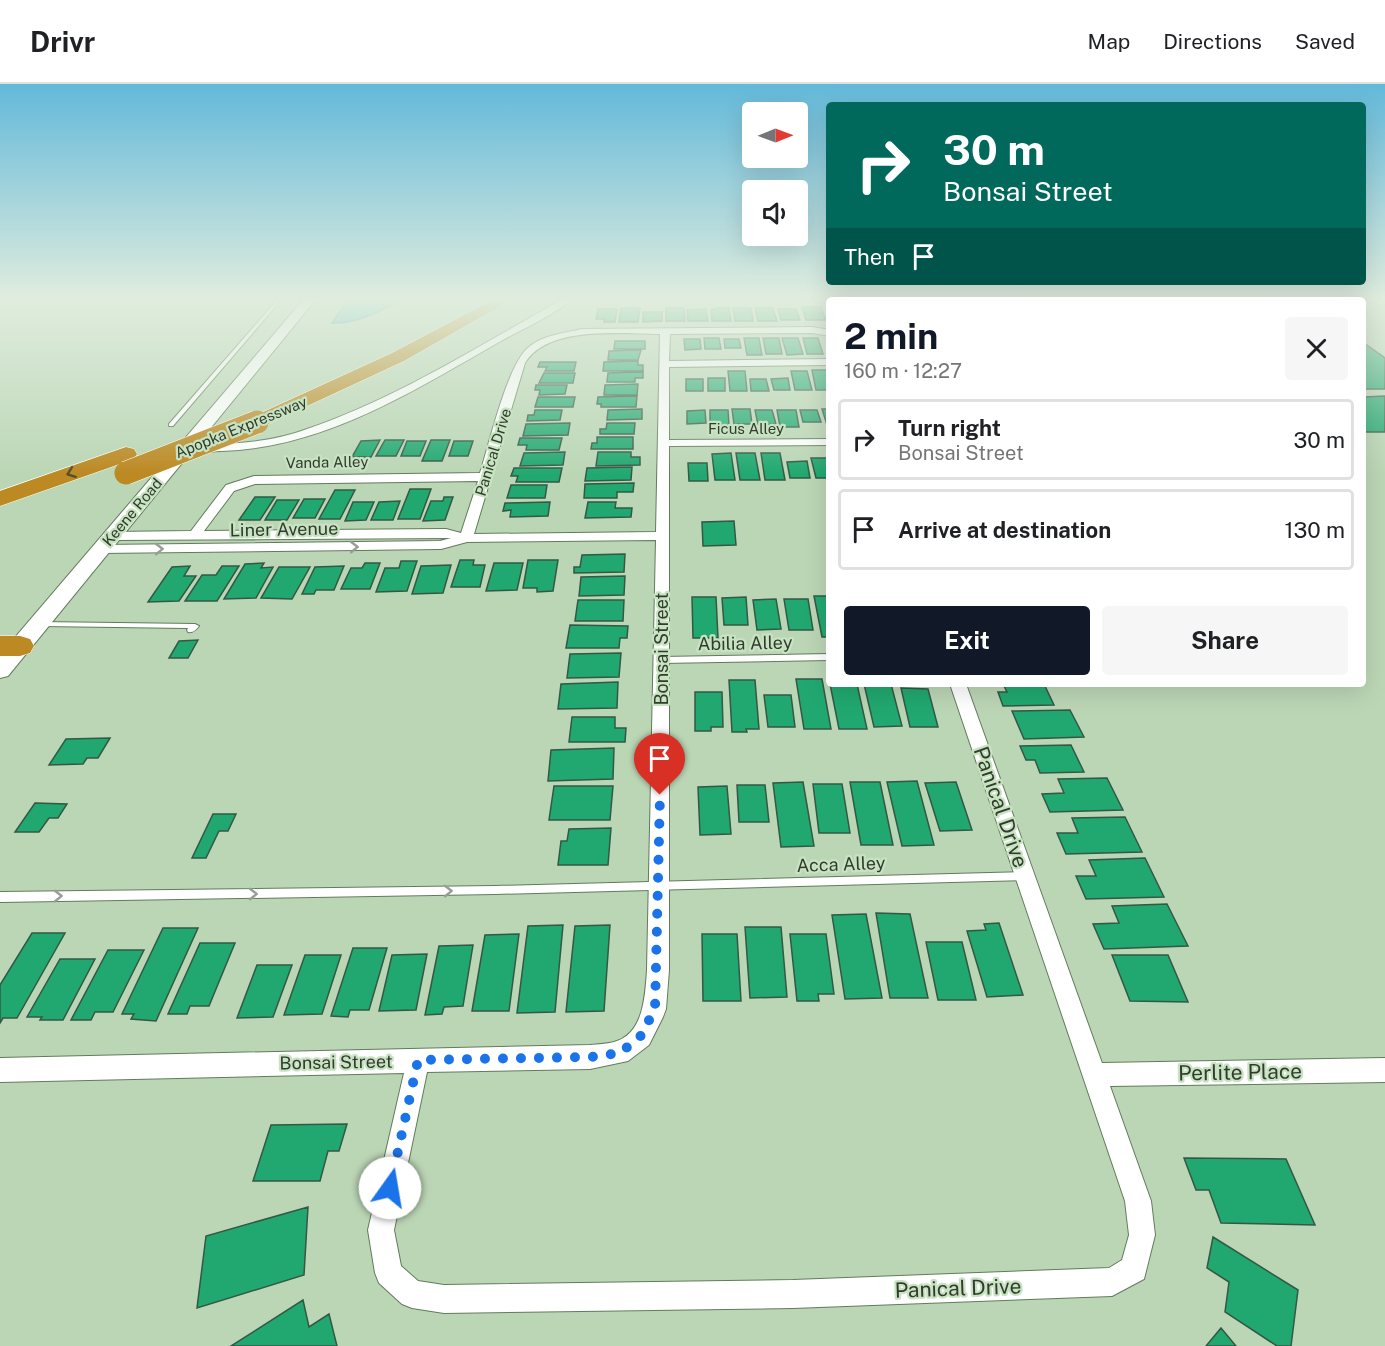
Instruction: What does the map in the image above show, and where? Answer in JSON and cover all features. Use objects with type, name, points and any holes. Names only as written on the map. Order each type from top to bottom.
[{"type":"highway","name":"Apopka Expressway","points":[[254,413],[359,358]]},
{"type":"highway","name":"Apopka Expressway","points":[[0,519],[126,463],[396,358]]},
{"type":"highway","name":"Apopka Expressway","points":[[0,498],[126,463]]},
{"type":"main road","name":"Keene Road","points":[[0,670],[20,639],[106,543],[260,358]]},
{"type":"street","points":[[186,448],[237,447],[302,435],[339,422],[426,380],[464,358]]},
{"type":"street","name":"Panical Drive","points":[[466,538],[523,358]]},
{"type":"street","name":"Bonsai Street","points":[[0,1070],[591,1057],[620,1053],[640,1037],[655,1009],[665,358]]},
{"type":"street","points":[[665,363],[826,362]]},
{"type":"street","name":"Ficus Alley","points":[[664,443],[826,442]]},
{"type":"street","name":"Vanda Alley","points":[[195,535],[230,488],[254,480],[485,477]]},
{"type":"street","name":"Liner Avenue","points":[[106,543],[195,535],[446,533],[466,538],[662,536]]},
{"type":"street","name":"Liner Avenue","points":[[106,543],[441,545],[466,538]]},
{"type":"street","name":"Panical Drive","points":[[418,1060],[381,1230],[389,1273],[412,1294],[444,1299],[793,1294],[1112,1282],[1134,1269],[1142,1235],[1138,1202],[959,687]]},
{"type":"street","name":"Perlite Place","points":[[1095,1075],[1385,1070]]},
{"type":"lane","points":[[171,425],[229,358]]},
{"type":"lane","points":[[20,639],[195,626],[191,630]]},
{"type":"lane","name":"Abilia Alley","points":[[661,660],[826,657]]},
{"type":"lane","name":"Acca Alley","points":[[0,897],[1025,876]]},
{"type":"building","points":[[608,358],[639,358],[638,360],[608,360]]},
{"type":"building","points":[[1366,358],[1385,358],[1385,389],[1366,389]]},
{"type":"building","points":[[638,361],[638,365],[643,365],[643,371],[603,371],[604,362]]},
{"type":"building","points":[[540,362],[576,362],[574,371],[545,371],[547,367],[538,367]]},
{"type":"building","points":[[812,370],[826,370],[826,390],[816,390]]},
{"type":"building","points":[[728,371],[745,371],[747,391],[730,391]]},
{"type":"building","points":[[791,371],[807,371],[812,390],[795,390]]},
{"type":"building","points":[[643,372],[643,378],[635,378],[635,382],[607,382],[608,373]]},
{"type":"building","points":[[544,373],[575,373],[573,383],[539,383]]},
{"type":"building","points":[[708,378],[725,378],[725,391],[708,391]]},
{"type":"building","points":[[788,378],[790,390],[774,390],[771,379]]},
{"type":"building","points":[[686,379],[703,379],[703,391],[686,391]]},
{"type":"building","points":[[750,379],[766,379],[769,391],[751,391]]},
{"type":"building","points":[[638,384],[637,395],[604,395],[605,385]]},
{"type":"building","points":[[536,385],[567,385],[565,394],[539,395],[540,390],[535,390]]},
{"type":"building","points":[[637,396],[636,407],[601,407],[601,404],[597,404],[598,397]]},
{"type":"building","points":[[1385,396],[1385,432],[1366,432],[1366,397]]},
{"type":"building","points":[[538,397],[575,397],[573,407],[535,407]]},
{"type":"building","points":[[642,409],[642,419],[607,420],[608,410]]},
{"type":"building","points":[[732,409],[750,409],[752,424],[734,424]]},
{"type":"building","points":[[822,409],[826,409],[826,422]]},
{"type":"building","points":[[535,410],[562,410],[560,420],[527,421],[528,415],[534,415]]},
{"type":"building","points":[[705,410],[706,423],[687,424],[687,411]]},
{"type":"building","points":[[710,410],[728,410],[729,425],[710,425]]},
{"type":"building","points":[[755,410],[772,410],[776,424],[758,425]]},
{"type":"building","points":[[777,410],[796,410],[799,427],[780,427]]},
{"type":"building","points":[[800,410],[817,410],[821,422],[803,422]]},
{"type":"building","points":[[570,423],[568,435],[523,436],[526,424]]},
{"type":"building","points":[[607,423],[635,423],[634,434],[600,434],[600,429],[606,429]]},
{"type":"building","points":[[597,437],[633,437],[633,449],[591,449],[592,443],[597,443]]},
{"type":"building","points":[[520,438],[562,438],[559,450],[526,450],[527,445],[518,445]]},
{"type":"building","points":[[380,440],[371,457],[352,457],[361,441]]},
{"type":"building","points":[[385,440],[404,440],[396,456],[376,456]]},
{"type":"building","points":[[431,440],[450,440],[442,461],[422,461]]},
{"type":"building","points":[[407,441],[426,441],[420,456],[401,456]]},
{"type":"building","points":[[454,441],[473,441],[468,456],[449,456]]},
{"type":"building","points":[[565,452],[563,465],[520,466],[524,453]]},
{"type":"building","points":[[598,452],[631,452],[631,457],[640,457],[640,465],[596,466]]},
{"type":"building","points":[[731,453],[735,480],[715,480],[712,454]]},
{"type":"building","points":[[736,453],[755,453],[760,480],[740,480]]},
{"type":"building","points":[[761,453],[780,453],[785,480],[765,480]]},
{"type":"building","points":[[811,458],[826,458],[826,478],[816,478]]},
{"type":"building","points":[[807,461],[810,478],[790,478],[787,462]]},
{"type":"building","points":[[688,463],[707,463],[708,481],[689,481]]},
{"type":"building","points":[[632,467],[631,480],[585,481],[587,468]]},
{"type":"building","points":[[514,468],[562,468],[559,482],[516,482],[518,476],[511,476]]},
{"type":"building","points":[[634,483],[633,492],[617,492],[617,498],[584,498],[585,484]]},
{"type":"building","points":[[511,485],[547,485],[545,498],[507,498]]},
{"type":"building","points":[[410,489],[431,489],[420,519],[398,519]]},
{"type":"building","points":[[335,490],[355,490],[340,519],[319,519]]},
{"type":"building","points":[[255,497],[275,497],[260,520],[239,520]]},
{"type":"building","points":[[444,497],[453,497],[445,520],[423,521],[431,501],[443,501]]},
{"type":"building","points":[[304,499],[325,499],[315,518],[293,518]]},
{"type":"building","points":[[277,500],[299,500],[287,520],[265,520]]},
{"type":"building","points":[[400,501],[393,520],[371,520],[379,502]]},
{"type":"building","points":[[353,502],[374,502],[366,520],[345,521]]},
{"type":"building","points":[[550,502],[548,516],[510,517],[511,510],[503,511],[505,503]]},
{"type":"building","points":[[588,502],[616,502],[615,508],[632,508],[631,517],[585,518]]},
{"type":"building","points":[[734,521],[736,545],[703,546],[702,522]]},
{"type":"building","points":[[625,554],[624,572],[574,573],[574,567],[580,567],[582,555]]},
{"type":"building","points":[[460,560],[474,560],[473,565],[485,565],[480,587],[451,587]]},
{"type":"building","points":[[528,560],[558,560],[553,591],[537,592],[537,588],[523,588]]},
{"type":"building","points":[[401,561],[417,561],[407,591],[376,592],[385,568],[399,568]]},
{"type":"building","points":[[264,563],[261,568],[273,567],[256,598],[224,599],[245,564]]},
{"type":"building","points":[[365,563],[380,563],[370,589],[341,589],[351,568],[362,568]]},
{"type":"building","points":[[494,563],[523,563],[517,590],[486,591]]},
{"type":"building","points":[[451,565],[443,593],[412,594],[421,566]]},
{"type":"building","points":[[190,566],[184,576],[196,576],[179,601],[148,602],[172,567]]},
{"type":"building","points":[[222,566],[239,566],[217,601],[185,601],[202,575],[216,575]]},
{"type":"building","points":[[344,566],[334,590],[316,590],[314,594],[302,594],[315,567]]},
{"type":"building","points":[[279,567],[310,567],[292,599],[261,598]]},
{"type":"building","points":[[625,576],[624,595],[579,596],[581,577]]},
{"type":"building","points":[[814,596],[826,596],[826,637],[822,637]]},
{"type":"building","points":[[692,597],[716,597],[718,638],[693,638]]},
{"type":"building","points":[[746,597],[748,625],[724,625],[722,598]]},
{"type":"building","points":[[776,599],[781,629],[757,630],[753,600]]},
{"type":"building","points":[[784,599],[808,599],[813,630],[789,630]]},
{"type":"building","points":[[578,600],[624,600],[623,621],[575,621]]},
{"type":"building","points":[[570,625],[628,626],[627,638],[620,638],[619,648],[566,648]]},
{"type":"building","points":[[198,640],[188,658],[169,658],[179,641]]},
{"type":"building","points":[[621,653],[619,677],[567,678],[570,654]]},
{"type":"building","points":[[796,679],[822,679],[831,729],[804,729]]},
{"type":"building","points":[[729,680],[755,680],[759,729],[732,732]]},
{"type":"building","points":[[618,682],[617,708],[558,709],[561,684]]},
{"type":"building","points":[[831,687],[858,687],[867,729],[839,729]]},
{"type":"building","points":[[865,687],[892,687],[902,726],[874,727]]},
{"type":"building","points":[[1004,687],[1045,687],[1054,705],[1003,706],[998,692],[1007,692]]},
{"type":"building","points":[[901,688],[928,689],[938,727],[910,727]]},
{"type":"building","points":[[695,692],[722,692],[723,727],[711,727],[711,731],[695,731]]},
{"type":"building","points":[[764,695],[791,695],[795,727],[768,727]]},
{"type":"building","points":[[1070,710],[1084,737],[1024,739],[1012,711]]},
{"type":"building","points":[[572,717],[615,717],[615,728],[626,728],[625,742],[569,742]]},
{"type":"building","points":[[110,738],[98,758],[87,758],[83,764],[49,765],[66,739]]},
{"type":"building","points":[[1071,745],[1084,772],[1040,773],[1035,760],[1026,760],[1020,746]]},
{"type":"building","points":[[614,748],[613,779],[548,781],[551,750]]},
{"type":"building","points":[[1107,778],[1123,810],[1050,812],[1042,794],[1064,793],[1058,779]]},
{"type":"building","points":[[917,781],[934,845],[902,846],[887,782]]},
{"type":"building","points":[[803,782],[814,846],[781,847],[773,783]]},
{"type":"building","points":[[850,782],[880,782],[893,845],[861,845]]},
{"type":"building","points":[[956,782],[972,830],[940,831],[925,783]]},
{"type":"building","points":[[813,784],[842,784],[850,833],[819,833]]},
{"type":"building","points":[[737,785],[765,785],[769,822],[739,822]]},
{"type":"building","points":[[554,786],[613,786],[610,820],[549,820]]},
{"type":"building","points":[[727,786],[731,834],[700,835],[698,787]]},
{"type":"building","points":[[35,803],[67,804],[58,818],[49,818],[39,832],[15,832]]},
{"type":"building","points":[[213,814],[236,814],[228,831],[219,831],[206,858],[192,858]]},
{"type":"building","points":[[1125,817],[1142,852],[1066,854],[1057,833],[1078,833],[1072,818]]},
{"type":"building","points":[[611,828],[608,865],[558,865],[561,841],[567,841],[569,829]]},
{"type":"building","points":[[1145,858],[1164,897],[1086,899],[1076,876],[1096,876],[1089,860]]},
{"type":"building","points":[[1167,904],[1188,946],[1104,949],[1093,924],[1119,923],[1112,906]]},
{"type":"building","points":[[876,913],[910,914],[928,998],[890,998]]},
{"type":"building","points":[[866,914],[882,998],[845,999],[832,915]]},
{"type":"building","points":[[999,923],[1023,995],[987,997],[967,931],[986,930],[984,924]]},
{"type":"building","points":[[563,925],[555,1012],[517,1013],[528,926]]},
{"type":"building","points":[[610,925],[604,1011],[566,1012],[575,926]]},
{"type":"building","points":[[745,927],[781,927],[787,997],[750,998]]},
{"type":"building","points":[[163,928],[198,928],[156,1021],[131,1019],[134,1014],[122,1014]]},
{"type":"building","points":[[32,933],[65,933],[17,1018],[3,1018],[0,1023],[0,985]]},
{"type":"building","points":[[519,934],[509,1011],[472,1011],[485,935]]},
{"type":"building","points":[[702,934],[737,934],[741,1001],[703,1001]]},
{"type":"building","points":[[790,934],[826,934],[834,994],[818,994],[819,1001],[797,1001]]},
{"type":"building","points":[[926,942],[962,942],[976,1000],[938,1000]]},
{"type":"building","points":[[200,943],[235,943],[209,1006],[190,1006],[187,1014],[168,1014]]},
{"type":"building","points":[[473,945],[463,1006],[444,1007],[442,1014],[425,1015],[439,946]]},
{"type":"building","points":[[353,948],[387,948],[369,1010],[350,1010],[348,1017],[331,1016]]},
{"type":"building","points":[[108,950],[144,950],[113,1012],[95,1012],[91,1020],[71,1020]]},
{"type":"building","points":[[427,954],[416,1010],[379,1011],[392,955]]},
{"type":"building","points":[[305,955],[341,955],[322,1014],[284,1015]]},
{"type":"building","points":[[1112,955],[1168,955],[1188,1002],[1130,1001]]},
{"type":"building","points":[[60,959],[95,959],[63,1020],[40,1020],[42,1017],[27,1017]]},
{"type":"building","points":[[257,965],[292,965],[273,1017],[237,1018]]},
{"type":"building","points":[[347,1124],[339,1151],[328,1151],[320,1181],[253,1181],[271,1125]]},
{"type":"building","points":[[1184,1158],[1286,1159],[1315,1225],[1221,1223],[1209,1190],[1196,1190]]},
{"type":"building","points":[[308,1207],[304,1275],[197,1308],[206,1236]]},
{"type":"building","points":[[1213,1237],[1298,1290],[1291,1346],[1277,1346],[1225,1312],[1229,1282],[1207,1268]]},
{"type":"building","points":[[303,1300],[309,1327],[329,1314],[337,1346],[231,1346]]},
{"type":"building","points":[[1221,1328],[1236,1346],[1206,1346]]},
{"type":"route","points":[[390,1188],[418,1060],[591,1057],[620,1053],[640,1037],[655,1009],[658,970],[660,795]]}]
